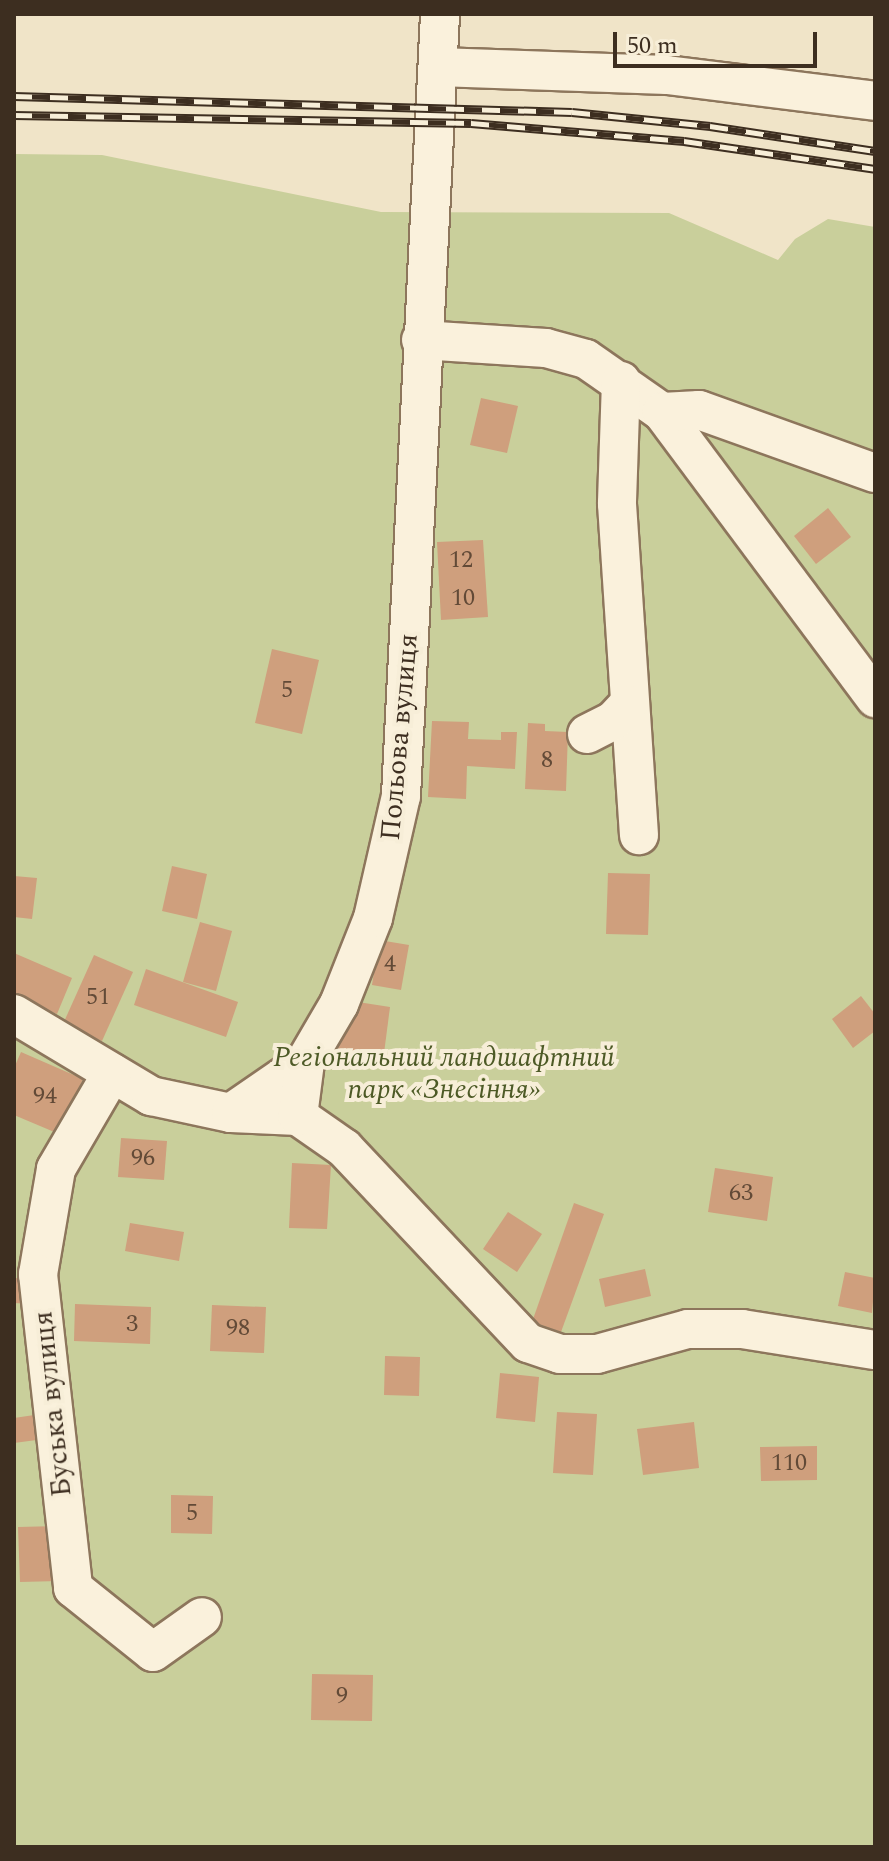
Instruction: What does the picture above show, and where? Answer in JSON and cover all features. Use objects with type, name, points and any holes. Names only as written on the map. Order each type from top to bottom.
[{"type":"street","name":"Польова вулиця","points":[[298,1116],[305,1062],[339,1004],[373,918],[401,796],[421,340],[440,14]]},
{"type":"street","points":[[438,67],[667,75],[875,101]]},
{"type":"street","points":[[421,340],[546,348],[586,359],[662,412],[875,698]]},
{"type":"street","points":[[621,381],[617,504],[639,835]]},
{"type":"street","points":[[662,412],[699,410],[875,473]]},
{"type":"street","points":[[587,734],[613,721],[628,705]]},
{"type":"street","points":[[14,1014],[151,1096],[231,1113],[298,1116],[344,1148],[528,1343],[560,1354],[597,1354],[688,1329],[742,1329],[875,1350]]},
{"type":"street","points":[[231,1113],[305,1062]]},
{"type":"street","name":"Буська вулиця","points":[[112,1073],[56,1169],[38,1274],[73,1588],[153,1652],[202,1617]]},
{"type":"green space","name":"Регіональний ландшафтний парк «Знесіння»","points":[[14,154],[102,155],[381,212],[669,213],[778,260],[795,239],[828,219],[875,227],[875,1847],[14,1847]]},
{"type":"building","points":[[481,398],[518,406],[507,453],[470,445]]},
{"type":"building","points":[[828,508],[851,537],[816,564],[794,536]]},
{"type":"building","points":[[483,540],[488,617],[441,620],[437,542]]},
{"type":"building","points":[[272,649],[319,660],[302,734],[255,723]]},
{"type":"building","points":[[432,721],[469,722],[468,739],[501,740],[501,732],[517,732],[515,769],[467,766],[466,799],[428,797]]},
{"type":"building","points":[[528,723],[545,724],[545,731],[568,732],[566,791],[525,789]]},
{"type":"building","points":[[172,866],[207,874],[197,919],[162,911]]},
{"type":"building","points":[[608,873],[650,874],[648,935],[606,934]]},
{"type":"building","points":[[14,876],[37,878],[32,919],[14,917]]},
{"type":"building","points":[[200,922],[232,931],[216,991],[183,982]]},
{"type":"building","points":[[379,940],[409,945],[401,990],[372,985]]},
{"type":"building","points":[[14,953],[72,978],[57,1014],[14,996]]},
{"type":"building","points":[[94,955],[133,972],[102,1041],[63,1024]]},
{"type":"building","points":[[146,969],[238,1002],[226,1037],[134,1005]]},
{"type":"building","points":[[861,996],[875,1014],[875,1031],[853,1048],[832,1019]]},
{"type":"building","points":[[345,1000],[390,1007],[383,1061],[337,1055]]},
{"type":"building","points":[[21,1052],[83,1079],[59,1134],[14,1115],[14,1068]]},
{"type":"building","points":[[121,1138],[167,1141],[164,1180],[118,1177]]},
{"type":"building","points":[[292,1163],[331,1165],[327,1229],[289,1228]]},
{"type":"building","points":[[715,1168],[773,1177],[767,1221],[708,1212]]},
{"type":"building","points":[[574,1203],[604,1214],[561,1332],[532,1322]]},
{"type":"building","points":[[508,1212],[542,1234],[517,1272],[483,1249]]},
{"type":"building","points":[[130,1223],[184,1232],[179,1261],[125,1251]]},
{"type":"building","points":[[645,1269],[651,1296],[605,1307],[599,1279]]},
{"type":"building","points":[[845,1272],[875,1278],[872,1313],[838,1306]]},
{"type":"building","points":[[14,1278],[31,1279],[30,1304],[14,1303]]},
{"type":"building","points":[[75,1304],[151,1307],[150,1344],[74,1341]]},
{"type":"building","points":[[212,1305],[266,1307],[264,1353],[210,1351]]},
{"type":"building","points":[[385,1356],[420,1357],[419,1396],[384,1395]]},
{"type":"building","points":[[500,1373],[539,1377],[535,1422],[496,1418]]},
{"type":"building","points":[[557,1412],[597,1414],[593,1475],[553,1473]]},
{"type":"building","points":[[41,1414],[44,1439],[14,1443],[14,1418]]},
{"type":"building","points":[[694,1422],[699,1468],[643,1475],[637,1429]]},
{"type":"building","points":[[817,1446],[817,1480],[761,1481],[760,1447]]},
{"type":"building","points":[[171,1495],[213,1496],[212,1534],[171,1533]]},
{"type":"building","points":[[58,1526],[59,1581],[20,1582],[18,1527]]},
{"type":"building","points":[[312,1674],[373,1675],[372,1721],[311,1720]]},
{"type":"railway","points":[[14,96],[572,112],[710,126],[875,151]]},
{"type":"railway","points":[[14,115],[471,123],[684,141],[875,169]]}]
